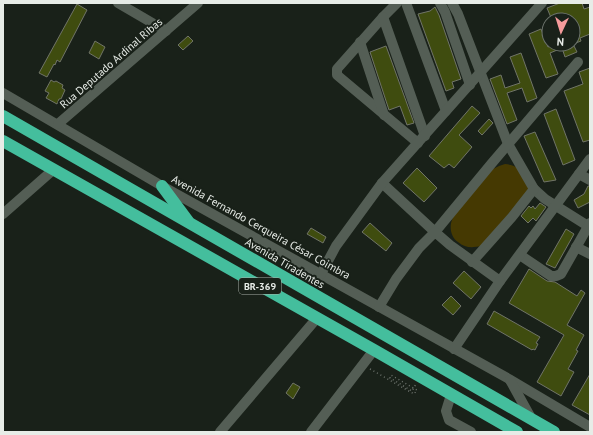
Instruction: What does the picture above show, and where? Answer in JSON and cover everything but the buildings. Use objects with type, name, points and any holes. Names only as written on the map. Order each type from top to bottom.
[{"type":"highway","name":"Avenida Tiradentes","points":[[3,116],[554,432]]},
{"type":"highway","name":"BR-369","points":[[3,141],[374,350],[451,395],[501,428],[517,432]]},
{"type":"highway","points":[[162,186],[192,225]]},
{"type":"street","points":[[118,3],[166,31]]},
{"type":"street","name":"Rua Deputado Ardinal Ribas","points":[[58,124],[198,3]]},
{"type":"street","points":[[397,3],[337,69],[337,75],[384,115],[421,140]]},
{"type":"street","points":[[406,3],[446,112]]},
{"type":"street","points":[[440,3],[445,12],[470,85]]},
{"type":"street","points":[[452,3],[508,144],[534,189],[545,199],[589,224],[561,274],[551,276],[520,255]]},
{"type":"street","points":[[321,274],[336,246],[382,183],[542,3]]},
{"type":"street","points":[[383,17],[421,140]]},
{"type":"street","points":[[360,42],[384,115]]},
{"type":"street","points":[[379,307],[396,279],[419,248],[435,232],[578,62]]},
{"type":"street","name":"Avenida Fernando Cerqueira César Coimbra","points":[[3,93],[162,186],[509,379],[590,427]]},
{"type":"street","points":[[454,349],[500,281],[590,159]]},
{"type":"street","points":[[3,214],[53,170]]},
{"type":"street","points":[[580,174],[590,180]]},
{"type":"street","points":[[382,183],[435,232],[472,262],[500,281]]},
{"type":"street","points":[[472,262],[512,217],[534,189]]},
{"type":"street","points":[[576,247],[590,254]]},
{"type":"street","points":[[220,432],[317,318]]},
{"type":"street","points":[[311,432],[374,350]]},
{"type":"street","points":[[509,379],[531,418]]},
{"type":"street","points":[[451,395],[446,411],[449,420],[471,432]]},
{"type":"path","points":[[363,365],[414,394],[417,390],[391,375],[390,378],[412,391]]},
{"type":"shaded area","points":[[505,164],[516,167],[522,172],[529,190],[481,246],[472,247],[463,245],[454,238],[451,232],[451,223],[454,215],[464,201],[493,169]]}]
